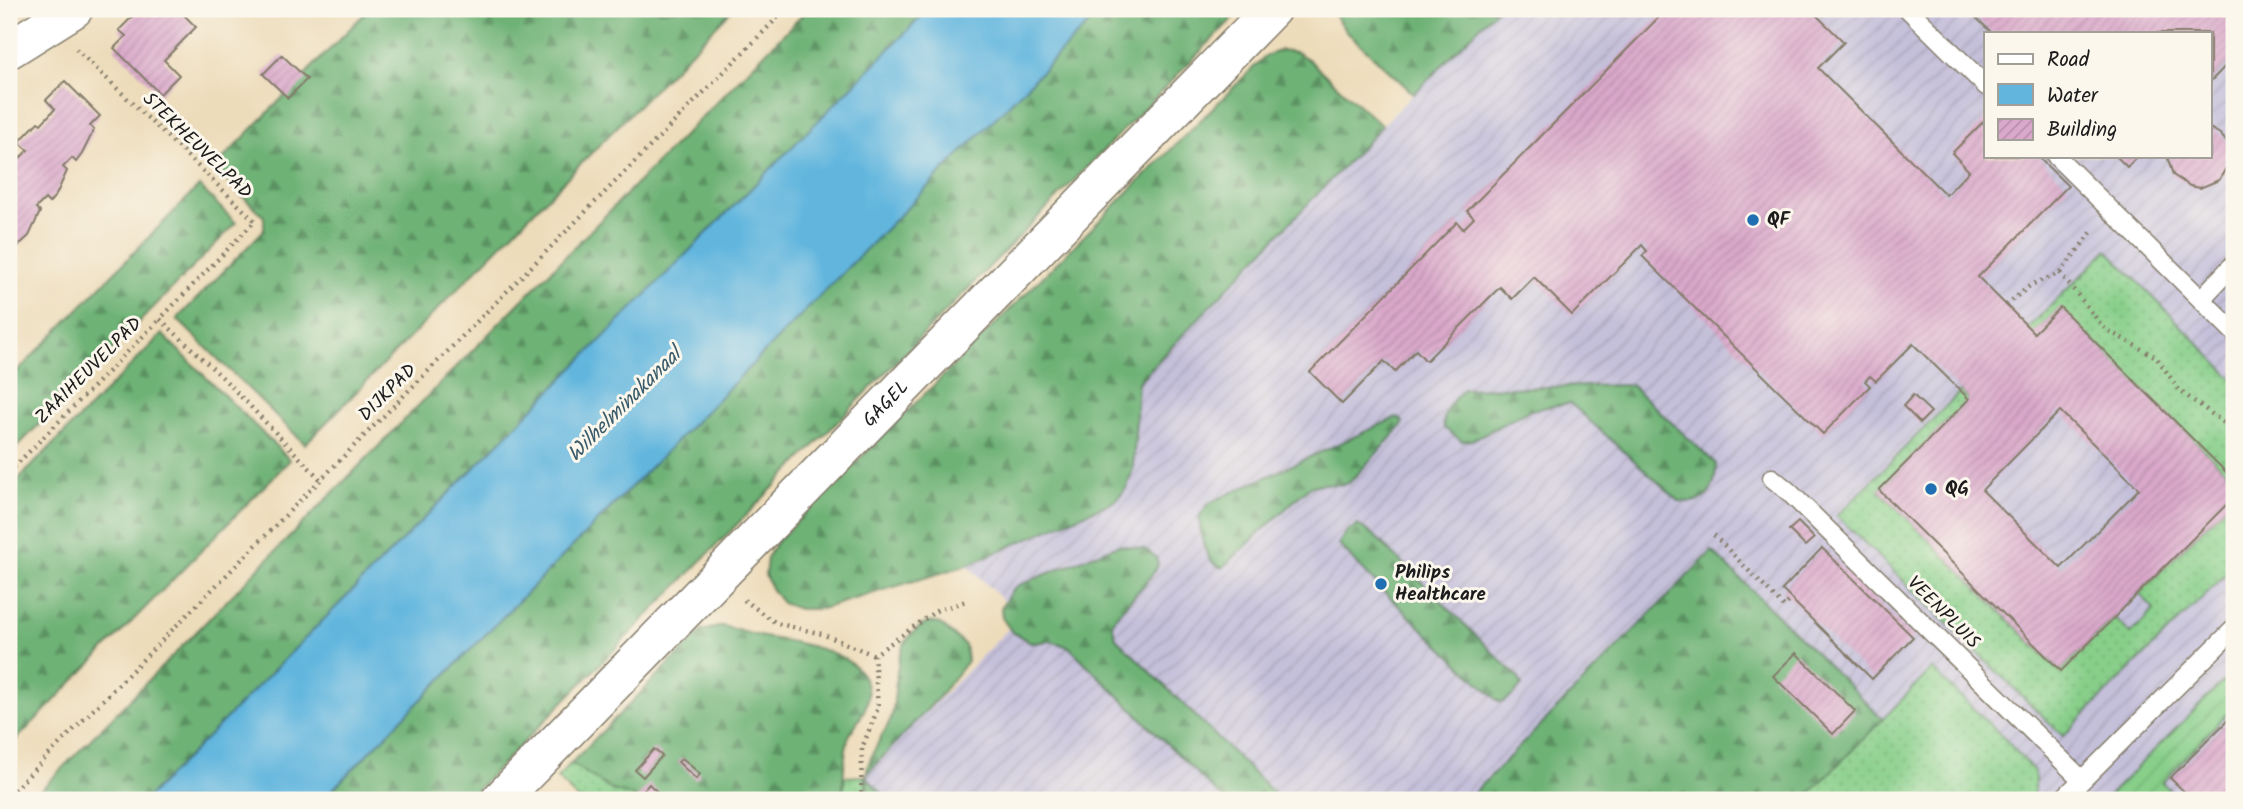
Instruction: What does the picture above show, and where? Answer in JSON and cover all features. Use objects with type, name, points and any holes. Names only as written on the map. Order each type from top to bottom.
[{"type":"street","name":"GAGEL","points":[[500,800],[1272,9]]},
{"type":"street","points":[[9,59],[62,17]]},
{"type":"lane","points":[[1908,9],[1984,84]]},
{"type":"lane","points":[[2058,158],[2234,332]]},
{"type":"lane","points":[[2201,299],[2234,264]]},
{"type":"lane","name":"VEENPLUIS","points":[[1772,478],[2082,780]]},
{"type":"lane","points":[[2062,800],[2234,629]]},
{"type":"path","name":"DIJKPAD","points":[[9,795],[786,9]]},
{"type":"path","name":"STEKHEUVELPAD","points":[[62,17],[255,221],[160,319]]},
{"type":"path","points":[[2006,305],[2031,285],[2060,272],[2111,210]]},
{"type":"path","points":[[2060,272],[2105,329],[2156,357],[2180,391],[2234,430]]},
{"type":"path","points":[[160,319],[223,378],[321,480]]},
{"type":"path","name":"ZAAIHEUVELPAD","points":[[9,462],[15,467],[160,319]]},
{"type":"path","points":[[1714,535],[1784,607],[1791,599]]},
{"type":"path","points":[[716,579],[776,624],[822,634],[874,655]]},
{"type":"path","points":[[874,655],[936,611],[966,601]]},
{"type":"path","points":[[861,800],[863,748],[878,708],[874,655]]},
{"type":"shaded area","points":[[1497,9],[2234,9],[2234,800],[889,800],[864,776],[1020,617],[967,565],[1117,500],[1133,469],[1138,382]]},
{"type":"green space","points":[[369,9],[733,9],[305,444],[177,319],[264,230],[264,217],[214,168]]},
{"type":"green space","points":[[808,9],[929,9],[145,800],[31,800]]},
{"type":"green space","points":[[1103,9],[1242,9],[467,800],[322,800]]},
{"type":"green space","points":[[1335,9],[1497,9],[1414,94],[1347,32],[1337,19]]},
{"type":"green space","points":[[1281,50],[1296,52],[1308,59],[1382,126],[1138,382],[1133,469],[1127,487],[1117,500],[967,565],[821,609],[799,609],[782,603],[765,575],[767,558],[777,541],[1265,56]]},
{"type":"green space","points":[[199,186],[236,223],[13,451],[9,447],[9,380]]},
{"type":"green space","points":[[2107,250],[2234,380],[2234,480],[2060,308],[2034,333],[2028,328]]},
{"type":"green space","points":[[162,334],[290,460],[9,747],[9,481],[13,485]]},
{"type":"green space","points":[[1631,385],[1716,464],[1712,488],[1703,498],[1689,502],[1679,501],[1570,403],[1530,410],[1472,440],[1462,441],[1444,428],[1446,411],[1463,389]]},
{"type":"green space","points":[[1961,391],[1969,399],[1879,490],[2060,671],[2114,618],[2131,634],[2154,610],[2139,593],[2234,497],[2234,566],[2063,736],[1837,516]]},
{"type":"green space","points":[[1395,418],[1403,422],[1401,427],[1349,483],[1320,484],[1308,488],[1222,568],[1211,560],[1204,547],[1199,517],[1209,503]]},
{"type":"green space","points":[[1358,525],[1374,535],[1518,677],[1522,685],[1512,696],[1499,702],[1340,546],[1339,543],[1347,531]]},
{"type":"green space","points":[[1118,545],[1145,549],[1156,557],[1158,565],[1148,581],[1117,615],[1112,624],[1116,638],[1281,800],[1224,800],[1069,647],[1051,641],[1032,643],[1012,632],[1002,618],[1001,608],[1010,593],[1019,585]]},
{"type":"green space","points":[[1712,551],[1883,719],[1803,800],[1467,800]]},
{"type":"green space","points":[[930,622],[940,624],[965,645],[967,661],[938,698],[867,774],[870,759],[892,715],[902,649],[917,629]]},
{"type":"green space","points":[[722,626],[829,652],[859,670],[866,684],[867,702],[847,743],[842,800],[647,800],[612,790],[571,763],[702,631]]},
{"type":"green space","points":[[1932,669],[2005,739],[2035,772],[2035,789],[2031,800],[1803,800]]},
{"type":"green space","points":[[2234,671],[2234,706],[2162,783],[2180,800],[2104,800]]},
{"type":"green space","points":[[571,763],[612,790],[647,800],[579,800],[557,778]]},
{"type":"green space","points":[[864,776],[869,800],[842,800],[845,777]]},
{"type":"green space","points":[[867,778],[889,800],[869,800]]},
{"type":"water","name":"Wilhelminakanaal","points":[[929,9],[1103,9],[322,800],[145,800]]},
{"type":"building","points":[[140,9],[178,9],[196,27],[164,60],[179,75],[160,94],[114,48],[126,36],[119,30]]},
{"type":"building","name":"QF","points":[[1667,9],[1810,9],[1844,42],[1818,68],[1946,195],[1969,171],[1952,153],[1984,121],[1984,158],[2039,158],[2068,186],[1978,277],[2034,333],[2060,307],[2234,480],[2234,497],[2061,671],[1879,490],[1969,399],[1913,344],[1876,381],[1870,376],[1865,381],[1870,386],[1823,434],[1642,256],[1647,251],[1642,245],[1572,315],[1534,277],[1512,299],[1500,287],[1426,361],[1416,350],[1395,372],[1384,361],[1342,404],[1310,372],[1457,222],[1463,229],[1474,218],[1467,211]],"holes":[[[2060,411],[2139,489],[2061,568],[1982,490]]]},
{"type":"building","points":[[1967,9],[2234,9],[2234,57],[2212,80],[2212,32],[1991,32]]},
{"type":"building","points":[[282,55],[307,79],[288,98],[263,74]]},
{"type":"building","points":[[65,81],[100,116],[90,126],[94,130],[82,154],[76,162],[72,158],[63,167],[67,171],[56,195],[49,203],[45,199],[36,208],[40,212],[29,236],[9,254],[9,166],[28,150],[19,142],[55,109],[46,100]]},
{"type":"building","points":[[2212,129],[2227,142],[2229,163],[2219,180],[2200,188],[2190,186],[2173,175],[2168,158],[2212,158]]},
{"type":"building","points":[[2118,158],[2136,158],[2127,167]]},
{"type":"building","points":[[1913,395],[1931,412],[1920,423],[1903,406]]},
{"type":"building","points":[[1798,522],[1814,538],[1805,546],[1789,530]]},
{"type":"building","points":[[1822,548],[1913,637],[1872,679],[1782,590]]},
{"type":"building","points":[[1796,653],[1855,711],[1833,734],[1773,676]]},
{"type":"building","points":[[2234,714],[2234,800],[2193,800],[2170,778]]},
{"type":"building","points":[[654,749],[662,756],[643,777],[635,770]]},
{"type":"building","points":[[682,758],[700,774],[696,779],[678,762]]},
{"type":"building","points":[[649,784],[666,800],[635,800]]},
{"type":"place","name":"QF","points":[[1753,220]]},
{"type":"place","name":"QG","points":[[1931,489]]},
{"type":"place","name":"Philips Healthcare","points":[[1381,584]]}]
